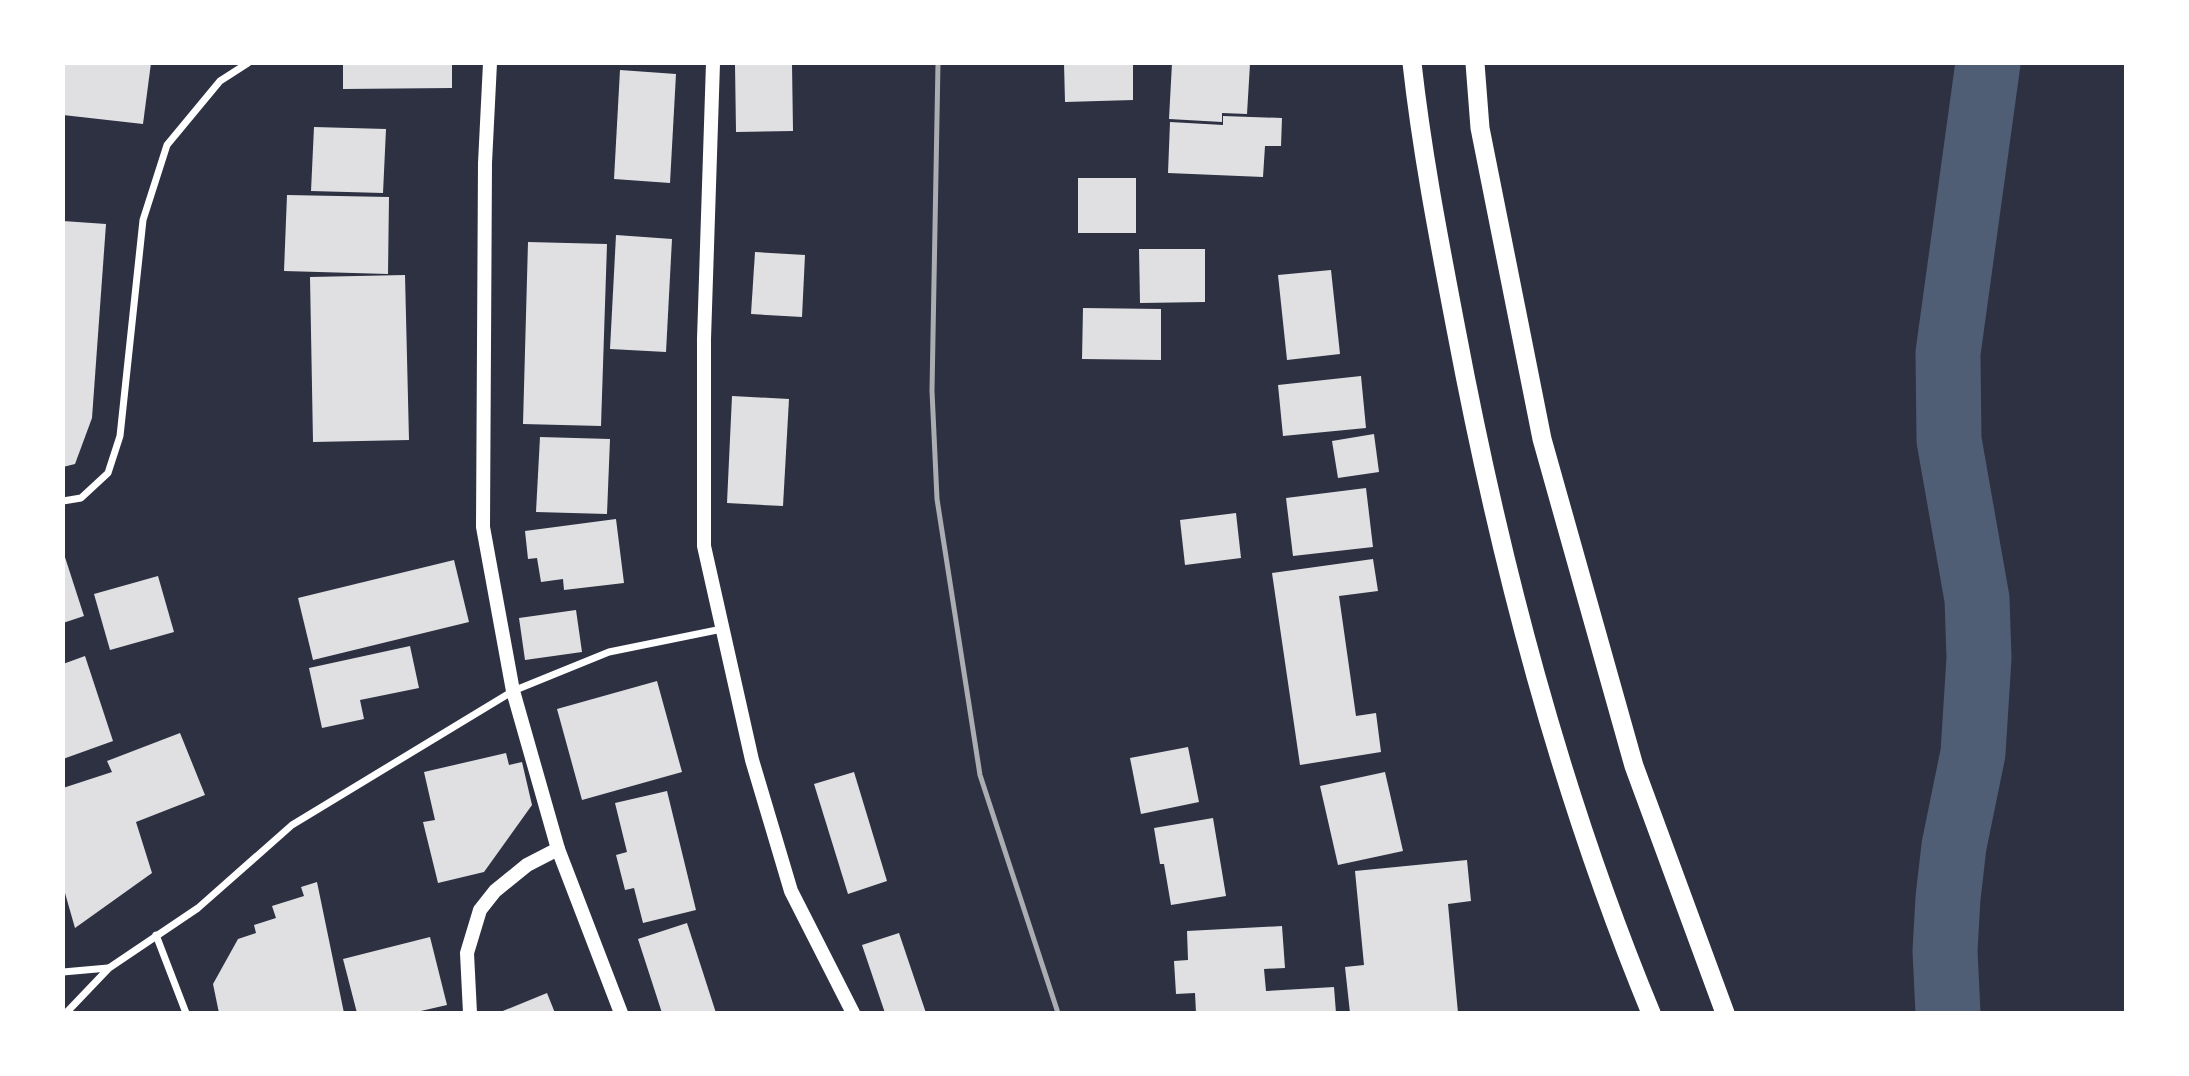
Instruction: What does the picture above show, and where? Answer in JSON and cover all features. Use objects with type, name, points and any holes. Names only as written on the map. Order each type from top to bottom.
[{"type":"highway","points":[[1412,63],[1420,140],[1472,415],[1536,684],[1612,918],[1651,1013]]},
{"type":"highway","points":[[1475,63],[1480,128],[1542,439],[1634,766],[1725,1013]]},
{"type":"main road","points":[[490,63],[485,163],[482,527],[513,691],[558,849],[621,1013]]},
{"type":"main road","points":[[713,63],[704,339],[704,546],[752,760],[792,891],[853,1013]]},
{"type":"main road","points":[[470,1013],[467,953],[480,910],[495,891],[527,865],[558,849]]},
{"type":"street","points":[[63,500],[81,498],[108,473],[120,436],[143,220],[167,145],[220,81],[248,63]]},
{"type":"street","points":[[65,1013],[109,968],[198,908],[292,825],[513,691],[609,652],[724,629]]},
{"type":"street","points":[[156,935],[186,1013]]},
{"type":"street","points":[[63,972],[109,968]]},
{"type":"building","points":[[63,63],[151,63],[143,124],[63,115]]},
{"type":"building","points":[[343,63],[452,63],[452,88],[343,89]]},
{"type":"building","points":[[1064,63],[1133,63],[1133,100],[1065,102]]},
{"type":"building","points":[[1172,63],[1250,64],[1247,114],[1222,113],[1222,122],[1169,119]]},
{"type":"building","points":[[792,64],[793,131],[736,132],[735,65]]},
{"type":"building","points":[[620,70],[676,74],[670,183],[614,179]]},
{"type":"building","points":[[1223,116],[1282,118],[1281,146],[1265,146],[1263,177],[1168,173],[1170,122],[1223,125]]},
{"type":"building","points":[[314,127],[386,129],[383,193],[311,191]]},
{"type":"building","points":[[1078,178],[1136,178],[1136,233],[1078,233]]},
{"type":"building","points":[[287,195],[389,197],[388,274],[284,271]]},
{"type":"building","points":[[63,221],[106,224],[92,418],[75,464],[63,467]]},
{"type":"building","points":[[616,235],[672,239],[666,352],[610,349]]},
{"type":"building","points":[[528,242],[607,244],[601,426],[523,424]]},
{"type":"building","points":[[1139,249],[1205,249],[1205,302],[1140,303]]},
{"type":"building","points":[[755,252],[805,255],[802,317],[751,314]]},
{"type":"building","points":[[1331,270],[1340,354],[1287,360],[1278,275]]},
{"type":"building","points":[[405,275],[409,440],[313,442],[310,277]]},
{"type":"building","points":[[1083,308],[1161,309],[1161,360],[1082,359]]},
{"type":"building","points":[[1361,376],[1366,428],[1283,436],[1278,385]]},
{"type":"building","points":[[732,396],[789,399],[783,506],[727,503]]},
{"type":"building","points":[[1374,434],[1379,472],[1338,478],[1332,441]]},
{"type":"building","points":[[540,437],[610,439],[607,514],[536,512]]},
{"type":"building","points":[[1366,488],[1373,547],[1293,556],[1286,498]]},
{"type":"building","points":[[1236,513],[1241,558],[1185,565],[1180,520]]},
{"type":"building","points":[[616,519],[624,583],[564,590],[563,579],[541,582],[537,558],[528,559],[525,531]]},
{"type":"building","points":[[63,551],[84,616],[63,623]]},
{"type":"building","points":[[1373,559],[1378,591],[1339,596],[1356,716],[1376,713],[1381,752],[1300,765],[1272,573]]},
{"type":"building","points":[[454,560],[469,622],[313,660],[298,598]]},
{"type":"building","points":[[158,576],[174,632],[110,650],[94,594]]},
{"type":"building","points":[[576,610],[582,652],[525,660],[519,618]]},
{"type":"building","points":[[410,646],[419,688],[360,700],[364,719],[322,728],[309,668]]},
{"type":"building","points":[[85,656],[113,741],[63,759],[63,664]]},
{"type":"building","points":[[657,681],[682,772],[582,800],[557,709]]},
{"type":"building","points":[[180,733],[205,795],[136,822],[152,873],[75,928],[63,886],[63,788],[112,772],[107,761]]},
{"type":"building","points":[[1188,747],[1199,802],[1141,814],[1130,758]]},
{"type":"building","points":[[506,753],[509,765],[522,762],[532,805],[484,872],[438,883],[423,822],[435,820],[424,772]]},
{"type":"building","points":[[854,772],[887,881],[848,894],[814,784]]},
{"type":"building","points":[[1385,772],[1403,851],[1338,865],[1320,786]]},
{"type":"building","points":[[667,791],[696,910],[643,923],[634,888],[625,890],[616,855],[627,852],[615,803]]},
{"type":"building","points":[[1213,818],[1226,896],[1171,905],[1154,828]]},
{"type":"building","points":[[1467,860],[1471,901],[1448,904],[1458,1013],[1350,1013],[1345,967],[1364,965],[1355,871]]},
{"type":"building","points":[[317,882],[344,1013],[219,1013],[213,984],[238,939],[256,933],[254,925],[276,918],[272,906],[304,896],[301,887]]},
{"type":"building","points":[[687,923],[716,1013],[662,1013],[638,939]]},
{"type":"building","points":[[1282,926],[1285,968],[1264,969],[1266,991],[1334,987],[1336,1013],[1196,1013],[1195,993],[1176,994],[1174,961],[1188,960],[1187,931]]},
{"type":"building","points":[[899,933],[926,1013],[885,1013],[862,945]]},
{"type":"building","points":[[430,937],[447,1005],[412,1013],[357,1013],[343,959]]},
{"type":"building","points":[[547,993],[555,1013],[498,1013]]},
{"type":"waterway","points":[[1948,1013],[1945,951],[1948,898],[1954,846],[1973,753],[1979,658],[1977,599],[1949,440],[1948,353],[1988,63]]},
{"type":"railway","points":[[938,63],[932,391],[937,499],[980,775],[1058,1013]]}]
